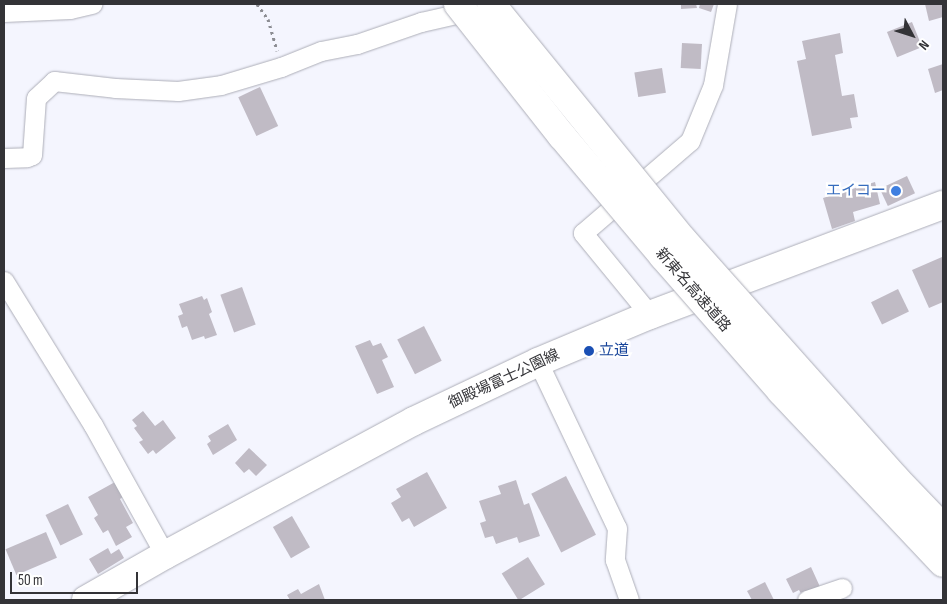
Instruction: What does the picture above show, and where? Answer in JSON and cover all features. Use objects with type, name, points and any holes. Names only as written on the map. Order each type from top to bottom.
[{"type":"main road","name":"新東名高速道路","points":[[458,4],[562,136],[663,256],[781,391],[943,563]]},
{"type":"main road","name":"新東名高速道路","points":[[491,4],[683,240],[943,528]]},
{"type":"main road","name":"御殿場富士公園線","points":[[86,600],[165,555],[414,421],[538,362],[650,315],[943,205]]},
{"type":"street","points":[[4,12],[70,9],[92,4]]},
{"type":"street","points":[[4,158],[32,155],[36,98],[54,81],[115,88],[178,91],[221,85],[281,67],[321,51],[357,44],[421,22],[498,4]]},
{"type":"street","points":[[650,315],[583,232],[690,141],[712,85],[727,4]]},
{"type":"street","points":[[4,280],[93,425],[165,555]]},
{"type":"street","points":[[538,362],[616,528],[615,560],[629,600]]},
{"type":"street","points":[[807,600],[842,588]]},
{"type":"path","points":[[257,4],[268,19],[281,67]]},
{"type":"building","points":[[681,4],[696,4],[697,8],[681,9]]},
{"type":"building","points":[[700,4],[714,4],[711,12],[699,8]]},
{"type":"building","points":[[925,4],[943,4],[943,17],[929,21]]},
{"type":"building","points":[[912,22],[922,47],[897,57],[887,32]]},
{"type":"building","points":[[840,33],[843,53],[835,55],[842,96],[854,94],[858,117],[850,118],[852,128],[812,136],[797,61],[806,59],[802,41]]},
{"type":"building","points":[[682,43],[702,44],[701,69],[681,68]]},
{"type":"building","points":[[943,64],[943,90],[935,93],[928,69]]},
{"type":"building","points":[[662,68],[666,93],[638,97],[634,72]]},
{"type":"building","points":[[260,87],[278,126],[256,136],[238,97]]},
{"type":"building","points":[[907,176],[915,193],[888,206],[880,189]]},
{"type":"building","points":[[875,182],[880,204],[853,212],[855,221],[832,229],[823,198]]},
{"type":"building","points":[[942,257],[943,302],[929,308],[912,270]]},
{"type":"building","points":[[242,287],[256,325],[234,332],[220,295]]},
{"type":"building","points":[[898,289],[909,311],[882,325],[871,302]]},
{"type":"building","points":[[202,296],[204,300],[207,298],[212,312],[209,314],[217,335],[205,339],[204,336],[192,340],[187,326],[182,328],[178,316],[183,314],[179,304]]},
{"type":"building","points":[[424,326],[442,361],[415,374],[397,340]]},
{"type":"building","points":[[370,340],[373,346],[381,343],[388,357],[382,360],[394,387],[377,394],[355,346]]},
{"type":"building","points":[[143,411],[155,426],[163,420],[176,438],[156,454],[153,450],[148,454],[139,442],[143,440],[134,428],[137,426],[132,420]]},
{"type":"building","points":[[228,424],[237,440],[213,455],[207,444],[211,441],[208,436]]},
{"type":"building","points":[[249,448],[267,465],[256,476],[249,469],[244,473],[235,463]]},
{"type":"building","points":[[427,472],[447,508],[414,527],[409,518],[402,522],[391,503],[401,497],[396,489]]},
{"type":"building","points":[[566,476],[596,535],[561,553],[531,494]]},
{"type":"building","points":[[516,480],[524,505],[529,503],[540,536],[519,543],[517,537],[496,544],[493,536],[485,538],[480,523],[486,521],[479,501],[501,494],[498,486]]},
{"type":"building","points":[[115,482],[123,497],[120,499],[133,523],[126,527],[132,537],[116,546],[108,530],[103,533],[94,518],[98,515],[88,497]]},
{"type":"building","points":[[68,504],[83,535],[60,546],[46,515]]},
{"type":"building","points":[[292,516],[310,547],[291,558],[273,527]]},
{"type":"building","points":[[46,532],[57,558],[16,575],[5,549]]},
{"type":"building","points":[[108,548],[111,554],[119,549],[124,558],[98,574],[89,559]]},
{"type":"building","points":[[528,557],[545,584],[518,600],[502,573]]},
{"type":"building","points":[[811,567],[821,589],[803,597],[799,590],[793,593],[786,579]]},
{"type":"building","points":[[765,582],[774,600],[752,600],[747,591]]},
{"type":"building","points":[[319,584],[325,600],[290,600],[287,595],[298,589],[301,594]]},
{"type":"place","name":"エイコー","points":[[896,191]]},
{"type":"place","name":"立道","points":[[589,351]]}]
